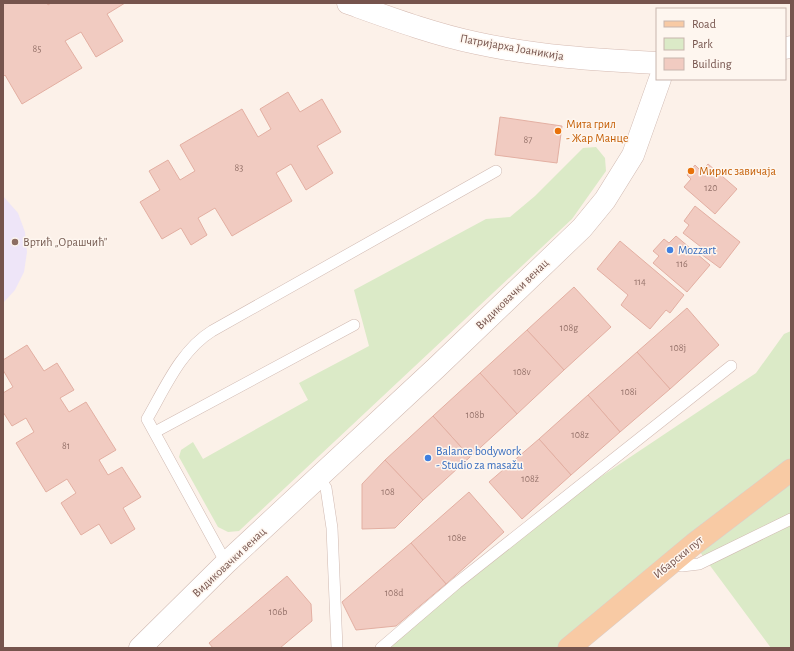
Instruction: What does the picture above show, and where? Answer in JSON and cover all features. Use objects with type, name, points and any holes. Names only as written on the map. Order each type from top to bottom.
[{"type":"main road","name":"Ибарски пут","points":[[569,648],[670,564],[791,470]]},
{"type":"street","name":"Патријарха Јоаникија","points":[[348,3],[387,17],[475,43],[557,56],[656,63]]},
{"type":"street","name":"Видиковачки венац","points":[[140,648],[226,563],[582,228],[605,200],[630,160],[642,133],[660,80]]},
{"type":"lane","points":[[226,563],[147,419],[186,354],[198,339],[496,171]]},
{"type":"lane","points":[[155,432],[354,325]]},
{"type":"lane","points":[[381,648],[457,583],[731,366]]},
{"type":"lane","points":[[319,477],[326,488],[332,528],[336,648]]},
{"type":"lane","points":[[670,564],[682,566],[699,564],[791,519]]},
{"type":"shaded area","name":"Вртић „Орашчић”","points":[[3,196],[18,213],[25,232],[27,252],[24,272],[15,290],[3,303]]},
{"type":"green space","points":[[596,147],[605,158],[606,171],[572,219],[239,531],[228,532],[218,527],[179,457],[181,450],[193,442],[203,459],[308,400],[299,383],[369,346],[354,290],[486,219],[510,217],[535,196],[583,148]]},
{"type":"green space","points":[[791,331],[791,648],[771,648],[694,544],[569,648],[381,648],[539,518],[756,373],[784,334]]},
{"type":"building","points":[[3,3],[47,3],[48,5],[51,3],[125,3],[107,14],[123,41],[96,57],[81,32],[65,41],[82,68],[22,104],[5,75],[3,77]]},
{"type":"building","points":[[288,92],[300,112],[322,99],[341,132],[317,146],[333,173],[306,190],[291,164],[276,173],[292,201],[232,236],[215,208],[198,218],[207,235],[191,245],[181,228],[162,239],[140,202],[160,190],[149,171],[168,160],[180,180],[195,171],[180,145],[242,109],[258,137],[271,129],[260,109]]},
{"type":"building","points":[[500,117],[562,126],[557,163],[495,155]]},
{"type":"building","points":[[708,164],[737,189],[715,214],[684,187],[691,179],[687,175],[695,165],[701,171]]},
{"type":"building","points":[[695,206],[740,242],[720,268],[701,254],[705,250],[683,233],[689,225],[684,221]]},
{"type":"building","points":[[676,236],[710,265],[687,292],[653,263],[659,256],[653,251],[664,239],[669,243]]},
{"type":"building","points":[[620,241],[684,295],[670,313],[666,310],[650,329],[621,305],[628,295],[597,269]]},
{"type":"building","points":[[574,287],[611,327],[564,370],[527,330]]},
{"type":"building","points":[[687,308],[719,345],[670,389],[637,352]]},
{"type":"building","points":[[527,330],[564,370],[517,414],[480,373]]},
{"type":"building","points":[[27,345],[44,371],[57,363],[74,390],[60,398],[69,412],[86,402],[116,450],[99,460],[108,475],[122,467],[141,497],[123,508],[135,529],[111,544],[99,524],[81,535],[61,503],[76,493],[67,479],[46,492],[16,443],[34,432],[26,418],[12,426],[3,412],[3,393],[13,387],[3,370],[3,360]]},
{"type":"building","points":[[637,352],[670,389],[620,432],[588,395]]},
{"type":"building","points":[[480,373],[517,414],[470,457],[433,416]]},
{"type":"building","points":[[588,395],[620,432],[571,475],[539,439]]},
{"type":"building","name":"Balance bodywork - Studio za masažu","points":[[433,416],[470,457],[423,500],[385,460]]},
{"type":"building","points":[[539,439],[571,475],[522,519],[489,482]]},
{"type":"building","points":[[385,460],[423,500],[395,528],[362,529],[362,484]]},
{"type":"building","points":[[469,492],[504,532],[446,584],[411,543]]},
{"type":"building","points":[[411,543],[446,584],[396,626],[356,630],[342,602]]},
{"type":"building","points":[[287,576],[311,604],[312,621],[280,648],[213,648],[209,643]]},
{"type":"place","name":"Мита грил - Жар Манце","points":[[558,131]]},
{"type":"place","name":"Мирис завичаја","points":[[691,171]]},
{"type":"place","name":"Вртић „Орашчић”","points":[[15,242]]},
{"type":"place","name":"Mozzart","points":[[670,250]]},
{"type":"place","name":"Balance bodywork - Studio za masažu","points":[[428,458]]}]
